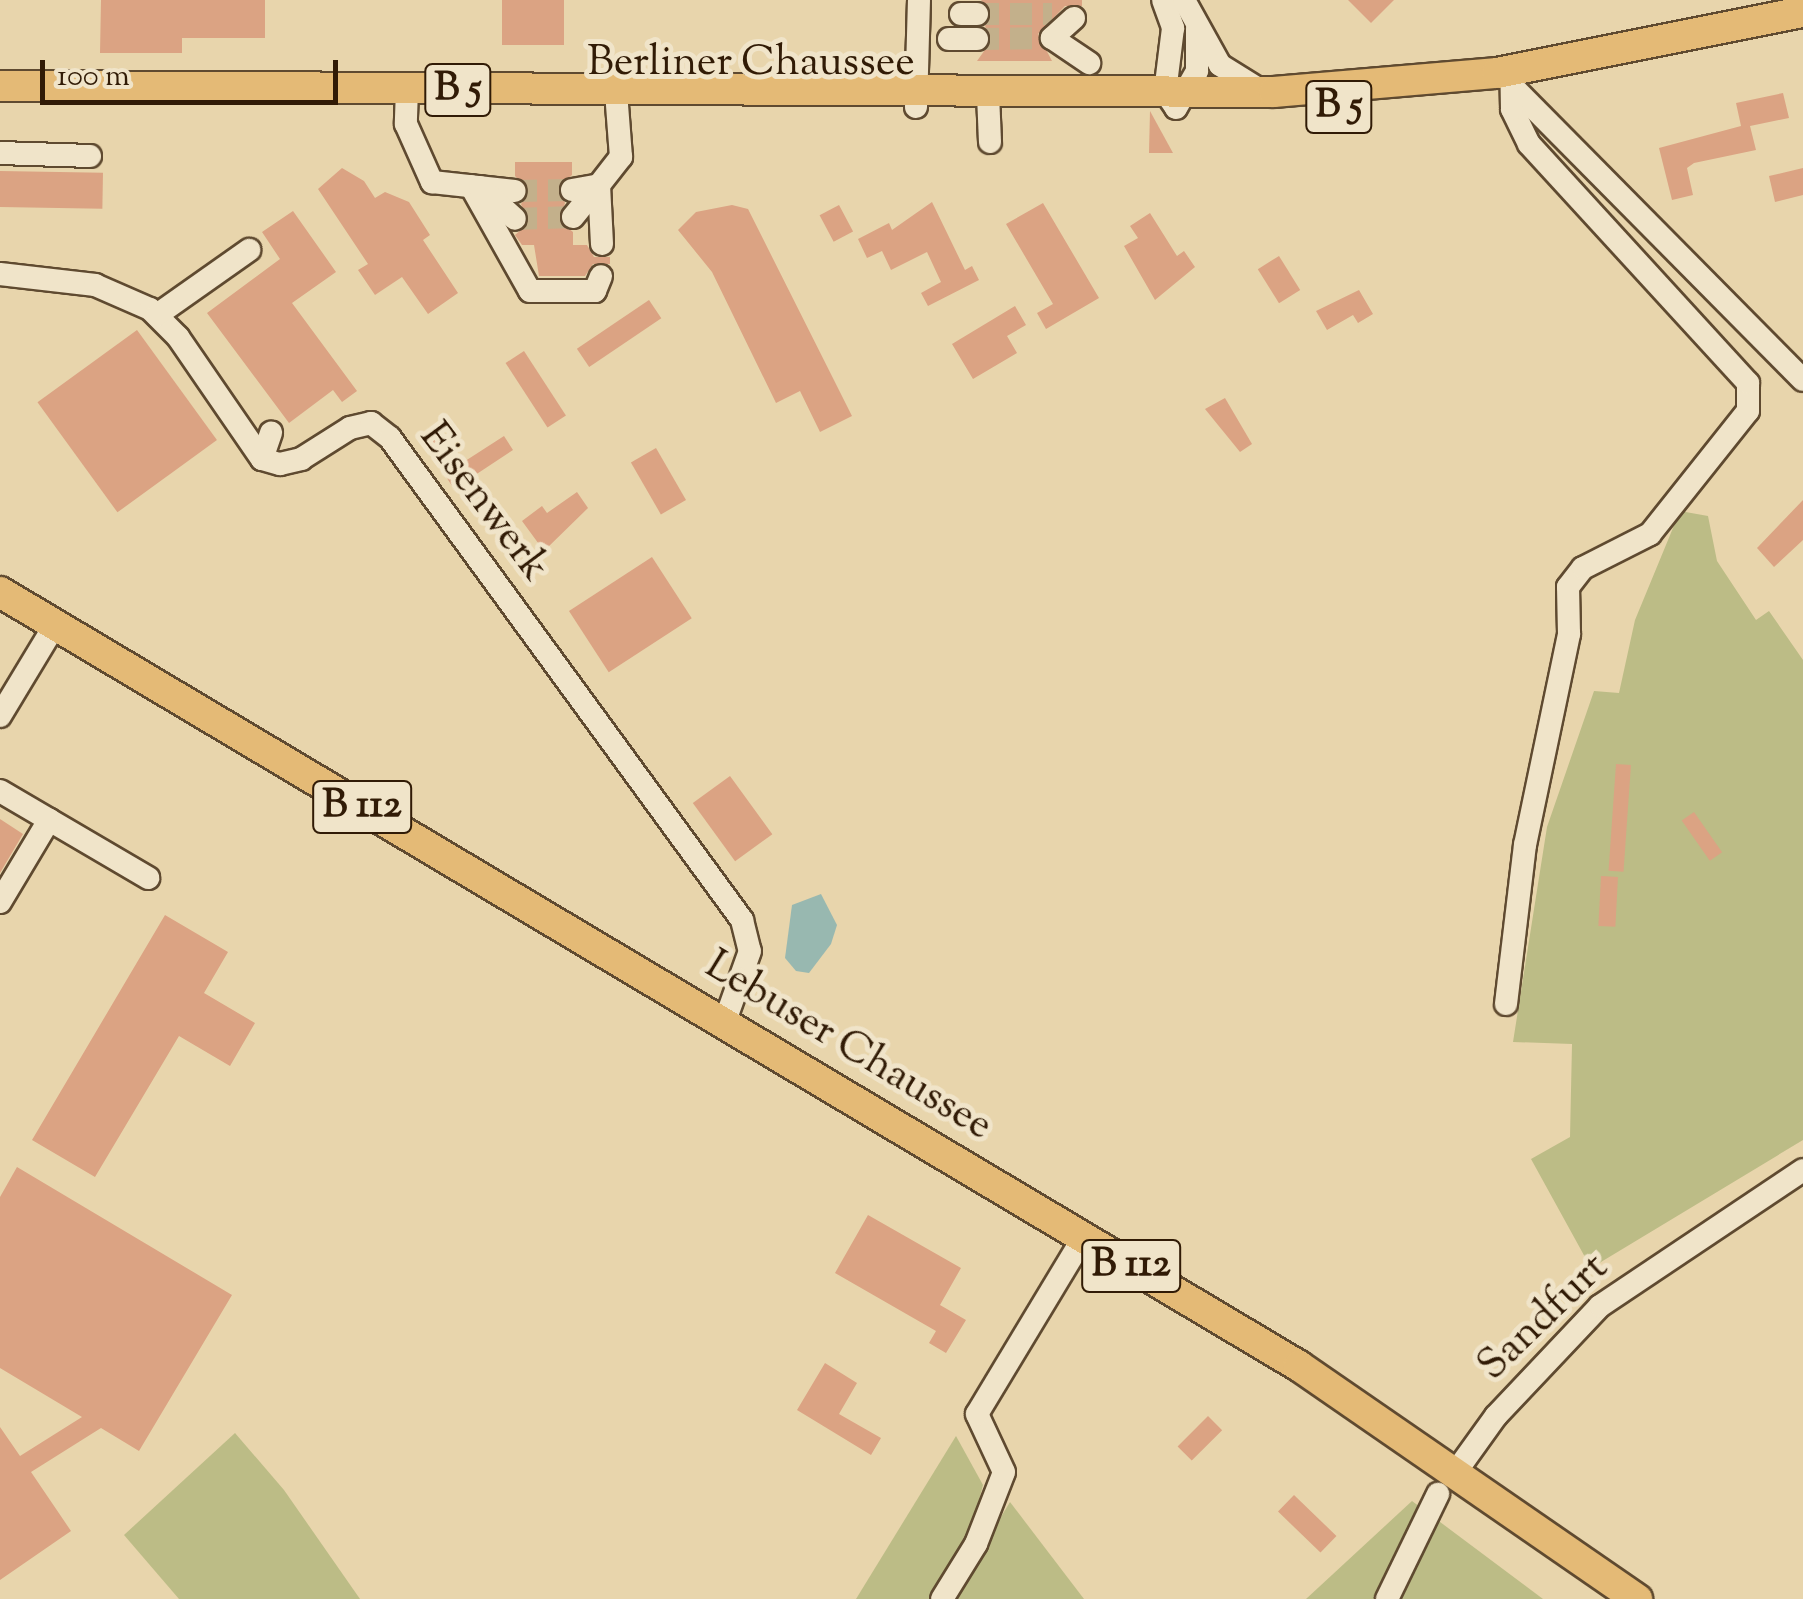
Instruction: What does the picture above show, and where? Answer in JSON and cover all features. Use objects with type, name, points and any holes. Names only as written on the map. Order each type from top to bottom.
[{"type":"main road","name":"Berliner Chaussee","points":[[1177,98],[1364,106],[1426,96],[1803,12]]},
{"type":"main road","name":"Berliner Chaussee","points":[[0,104],[407,97],[988,101],[1177,98],[1508,77]]},
{"type":"main road","name":"Berliner Chaussee","points":[[0,86],[617,105],[916,100]]},
{"type":"main road","name":"Lebuser Chaussee","points":[[0,592],[1299,1366],[1446,1483],[1637,1599]]},
{"type":"street","points":[[916,100],[918,0]]},
{"type":"street","points":[[1163,0],[1172,28],[1177,98]]},
{"type":"street","points":[[1184,0],[1220,65],[1263,92]]},
{"type":"street","points":[[1177,98],[1200,52],[1197,29]]},
{"type":"street","points":[[950,39],[977,39]]},
{"type":"street","points":[[1508,77],[1799,378]]},
{"type":"street","points":[[1506,1004],[1525,844],[1569,634],[1568,586],[1584,568],[1650,534],[1748,411],[1748,383],[1529,144],[1512,109],[1508,77]]},
{"type":"street","points":[[407,97],[413,151],[432,182],[515,191]]},
{"type":"street","points":[[988,101],[990,142]]},
{"type":"street","points":[[573,217],[621,157],[617,105]]},
{"type":"street","points":[[0,153],[90,156]]},
{"type":"street","points":[[572,190],[598,185]]},
{"type":"street","points":[[598,185],[602,244]]},
{"type":"street","points":[[476,186],[516,220]]},
{"type":"street","points":[[476,186],[530,292],[595,292],[602,276]]},
{"type":"street","points":[[157,316],[249,250]]},
{"type":"street","points":[[0,274],[95,285],[157,316],[262,459]]},
{"type":"street","name":"Eisenwerk","points":[[262,459],[280,464],[301,459],[350,428],[371,424],[390,438],[742,920],[750,951],[725,1021]]},
{"type":"street","points":[[262,459],[271,433]]},
{"type":"street","points":[[0,716],[55,624]]},
{"type":"street","points":[[0,791],[148,878]]},
{"type":"street","points":[[0,902],[49,820]]},
{"type":"street","name":"Sandfurt","points":[[1387,1599],[1446,1483],[1496,1416],[1600,1306],[1803,1170]]},
{"type":"street","points":[[942,1599],[976,1544],[1004,1472],[977,1414],[1083,1238]]},
{"type":"green space","points":[[1680,511],[1708,516],[1717,561],[1756,620],[1769,611],[1803,660],[1803,1140],[1591,1268],[1531,1159],[1570,1137],[1572,1044],[1513,1042],[1547,827],[1594,691],[1619,693],[1635,620]]},
{"type":"green space","points":[[235,1433],[284,1490],[360,1599],[179,1599],[124,1535]]},
{"type":"green space","points":[[956,1436],[983,1485],[968,1541],[933,1599],[856,1599]]},
{"type":"green space","points":[[1412,1501],[1543,1599],[1306,1599]]},
{"type":"green space","points":[[1010,1502],[1084,1599],[951,1599]]},
{"type":"water","points":[[821,894],[837,925],[831,944],[809,973],[796,971],[785,958],[792,905]]},
{"type":"building","points":[[101,0],[265,0],[265,38],[182,38],[182,53],[100,53]]},
{"type":"building","points":[[502,0],[564,0],[564,45],[502,45]]},
{"type":"building","points":[[981,0],[1082,0],[1082,6],[1065,6],[1038,34],[1052,61],[977,61],[992,40],[985,26],[992,13]]},
{"type":"building","points":[[1348,0],[1394,0],[1371,23]]},
{"type":"building","points":[[1783,93],[1789,118],[1750,126],[1756,150],[1694,163],[1687,168],[1693,195],[1672,200],[1659,148],[1741,126],[1736,103]]},
{"type":"building","points":[[1150,111],[1173,153],[1149,153]]},
{"type":"building","points":[[515,162],[572,162],[572,175],[558,186],[565,203],[559,221],[573,232],[573,245],[587,245],[594,257],[610,257],[610,264],[593,264],[585,276],[539,276],[534,245],[522,245],[515,235],[529,223],[521,204],[530,192],[515,176]]},
{"type":"building","points":[[342,168],[364,181],[375,198],[385,192],[409,202],[430,235],[423,240],[458,293],[428,314],[402,277],[375,295],[358,270],[368,264],[318,189]]},
{"type":"building","points":[[1803,168],[1803,195],[1775,202],[1769,176]]},
{"type":"building","points":[[0,171],[103,173],[102,209],[0,207]]},
{"type":"building","points":[[932,202],[965,270],[972,266],[979,280],[928,306],[921,293],[941,282],[927,252],[891,270],[882,251],[867,258],[858,239],[889,223],[892,230]]},
{"type":"building","points":[[1043,203],[1099,298],[1046,329],[1037,313],[1053,304],[1006,224]]},
{"type":"building","points":[[732,205],[748,209],[852,416],[820,432],[800,391],[776,403],[712,272],[678,230],[696,212]]},
{"type":"building","points":[[839,205],[853,231],[834,242],[820,215]]},
{"type":"building","points":[[293,211],[336,272],[292,303],[357,391],[342,402],[333,390],[289,423],[207,313],[280,259],[262,232]]},
{"type":"building","points":[[1150,213],[1177,256],[1184,251],[1195,267],[1155,300],[1124,246],[1138,238],[1130,226]]},
{"type":"building","points":[[1279,256],[1300,290],[1279,303],[1258,269]]},
{"type":"building","points":[[1359,290],[1373,314],[1358,323],[1353,315],[1327,330],[1316,311]]},
{"type":"building","points":[[649,300],[661,318],[589,367],[577,349]]},
{"type":"building","points":[[1015,306],[1026,325],[1007,336],[1017,353],[973,379],[952,344]]},
{"type":"building","points":[[137,330],[217,440],[117,512],[37,402]]},
{"type":"building","points":[[524,351],[566,416],[547,428],[506,363]]},
{"type":"building","points":[[1225,398],[1252,444],[1240,452],[1205,409]]},
{"type":"building","points":[[440,436],[459,465],[504,436],[513,450],[454,489],[426,446]]},
{"type":"building","points":[[656,448],[686,500],[661,514],[631,463]]},
{"type":"building","points":[[577,492],[588,508],[544,551],[522,521],[542,506],[547,513]]},
{"type":"building","points":[[1803,500],[1803,540],[1774,567],[1757,548]]},
{"type":"building","points":[[652,557],[692,618],[609,672],[569,611]]},
{"type":"building","points":[[1616,764],[1631,765],[1623,872],[1609,871]]},
{"type":"building","points":[[730,776],[772,834],[735,861],[693,803]]},
{"type":"building","points":[[1694,812],[1722,852],[1710,861],[1682,821]]},
{"type":"building","points":[[0,819],[23,834],[0,873]]},
{"type":"building","points":[[1601,876],[1618,877],[1615,927],[1598,926]]},
{"type":"building","points":[[165,915],[228,952],[204,993],[255,1023],[230,1066],[179,1036],[95,1177],[32,1140]]},
{"type":"building","points":[[17,1167],[232,1295],[139,1451],[101,1428],[31,1472],[71,1531],[0,1580],[0,1427],[20,1456],[82,1417],[0,1368],[0,1197]]},
{"type":"building","points":[[868,1215],[961,1268],[940,1305],[966,1320],[946,1353],[929,1343],[936,1331],[835,1273]]},
{"type":"building","points":[[825,1363],[857,1383],[839,1414],[881,1438],[871,1455],[797,1410]]},
{"type":"building","points":[[1208,1416],[1222,1430],[1192,1461],[1178,1446]]},
{"type":"building","points":[[1294,1495],[1336,1536],[1320,1553],[1278,1512]]},
{"type":"tunnel","points":[[977,14],[1052,14]]},
{"type":"tunnel","points":[[977,39],[1052,38]]},
{"type":"tunnel","points":[[515,191],[572,190]]},
{"type":"tunnel","points":[[515,219],[573,217]]}]
